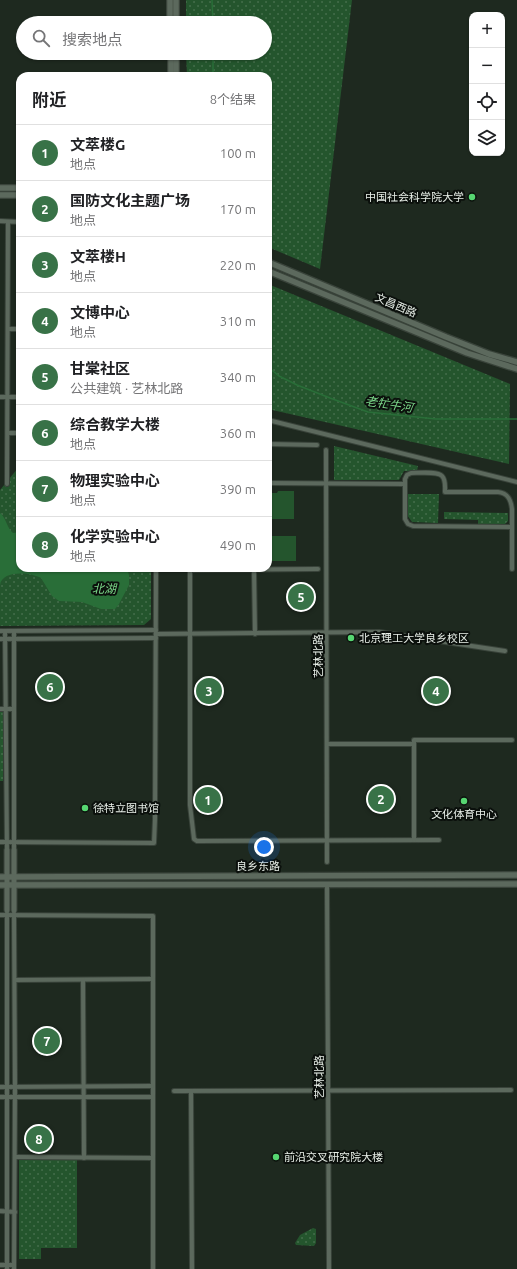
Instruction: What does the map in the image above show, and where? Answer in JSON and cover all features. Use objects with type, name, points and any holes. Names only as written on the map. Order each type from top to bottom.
[{"type":"main road","points":[[170,0],[170,16]]},
{"type":"main road","points":[[176,0],[176,16]]},
{"type":"main road","points":[[171,60],[171,72]]},
{"type":"main road","points":[[176,60],[176,72]]},
{"type":"main road","points":[[0,188],[16,188]]},
{"type":"main road","points":[[0,195],[16,195]]},
{"type":"main road","name":"文昌西路","points":[[272,264],[488,354],[517,362]]},
{"type":"main road","name":"文昌西路","points":[[272,273],[467,353],[517,369]]},
{"type":"main road","name":"良乡东路","points":[[0,877],[517,875]]},
{"type":"main road","points":[[174,877],[174,884]]},
{"type":"main road","name":"良乡东路","points":[[0,885],[517,884]]},
{"type":"street","points":[[0,221],[16,222]]},
{"type":"street","points":[[8,222],[8,484]]},
{"type":"street","points":[[8,329],[16,329]]},
{"type":"street","points":[[0,397],[16,397]]},
{"type":"street","points":[[272,421],[517,482]]},
{"type":"street","points":[[8,433],[16,433]]},
{"type":"street","points":[[272,444],[317,445]]},
{"type":"street","name":"艺林北路","points":[[326,450],[327,862]]},
{"type":"street","points":[[512,527],[413,526],[408,524],[405,519],[404,484],[407,475],[411,473],[438,473],[443,476],[444,492],[502,493],[510,500],[512,509],[512,527],[512,569]]},
{"type":"street","points":[[272,483],[404,484]]},
{"type":"street","points":[[272,569],[318,569]]},
{"type":"street","points":[[0,842],[154,843],[156,572]]},
{"type":"street","points":[[190,572],[190,805],[194,839],[197,841],[439,840]]},
{"type":"street","points":[[255,634],[257,572]]},
{"type":"street","points":[[0,631],[156,634],[379,632],[505,651]]},
{"type":"street","points":[[5,631],[7,842],[7,1267]]},
{"type":"street","points":[[0,1265],[14,1267],[14,631]]},
{"type":"street","points":[[0,639],[156,634]]},
{"type":"street","points":[[0,709],[14,709]]},
{"type":"street","points":[[414,840],[414,740],[512,740]]},
{"type":"street","points":[[327,744],[414,744]]},
{"type":"street","name":"艺林北路","points":[[327,884],[328,1269]]},
{"type":"street","points":[[0,915],[14,912],[153,916],[153,1269]]},
{"type":"street","points":[[15,980],[152,980]]},
{"type":"street","points":[[83,980],[84,1158]]},
{"type":"street","points":[[0,1087],[152,1086]]},
{"type":"street","points":[[191,1090],[192,1269]]},
{"type":"street","points":[[174,1091],[511,1090]]},
{"type":"street","points":[[0,1097],[153,1097]]},
{"type":"street","points":[[15,1158],[153,1158]]},
{"type":"street","points":[[0,1211],[15,1212]]},
{"type":"shaded area","points":[[186,0],[352,0],[320,269],[272,249],[272,72],[187,72],[186,60],[272,60],[272,16],[186,16]]},
{"type":"shaded area","points":[[272,286],[510,384],[509,464],[272,410]]},
{"type":"shaded area","points":[[334,446],[418,466],[417,471],[404,471],[399,480],[334,480]]},
{"type":"shaded area","points":[[16,470],[16,572],[151,572],[151,619],[144,625],[0,626],[0,490]]},
{"type":"shaded area","points":[[278,491],[294,491],[294,519],[272,519],[272,493],[277,493]]},
{"type":"shaded area","points":[[407,494],[439,494],[438,523],[412,522],[407,515]]},
{"type":"shaded area","points":[[444,512],[508,513],[508,521],[505,524],[478,524],[478,520],[444,519]]},
{"type":"shaded area","points":[[272,536],[296,536],[296,561],[272,561]]},
{"type":"shaded area","points":[[0,712],[3,712],[3,781],[0,781]]},
{"type":"shaded area","points":[[19,1160],[77,1160],[77,1248],[41,1248],[41,1259],[19,1259]]},
{"type":"shaded area","points":[[313,1228],[316,1229],[316,1243],[314,1246],[296,1245],[295,1243],[300,1235]]},
{"type":"water","name":"北湖","points":[[0,513],[13,533],[16,533],[16,572],[128,572],[129,575],[129,585],[115,609],[101,609],[82,602],[59,601],[52,596],[41,578],[30,574],[11,575],[2,580],[0,585]]},
{"type":"waterway","name":"老牤牛河","points":[[212,0],[213,16]]},
{"type":"waterway","name":"老牤牛河","points":[[213,60],[213,72]]},
{"type":"waterway","name":"老牤牛河","points":[[272,370],[279,376],[297,385],[368,412],[436,419],[517,419]]},
{"type":"place","name":"中国社会科学院大学","points":[[472,197]]},
{"type":"place","name":"甘棠社区","points":[[301,597]]},
{"type":"place","name":"北京理工大学良乡校区","points":[[351,638]]},
{"type":"place","name":"综合教学大楼","points":[[50,687]]},
{"type":"place","name":"文萃楼H","points":[[209,691]]},
{"type":"place","name":"文博中心","points":[[436,691]]},
{"type":"place","name":"国防文化主题广场","points":[[381,799]]},
{"type":"place","name":"文萃楼G","points":[[208,800]]},
{"type":"place","name":"文化体育中心","points":[[464,801]]},
{"type":"place","name":"徐特立图书馆","points":[[85,808]]},
{"type":"place","name":"物理实验中心","points":[[47,1041]]},
{"type":"place","name":"化学实验中心","points":[[39,1139]]},
{"type":"place","name":"前沿交叉研究院大楼","points":[[276,1157]]}]
